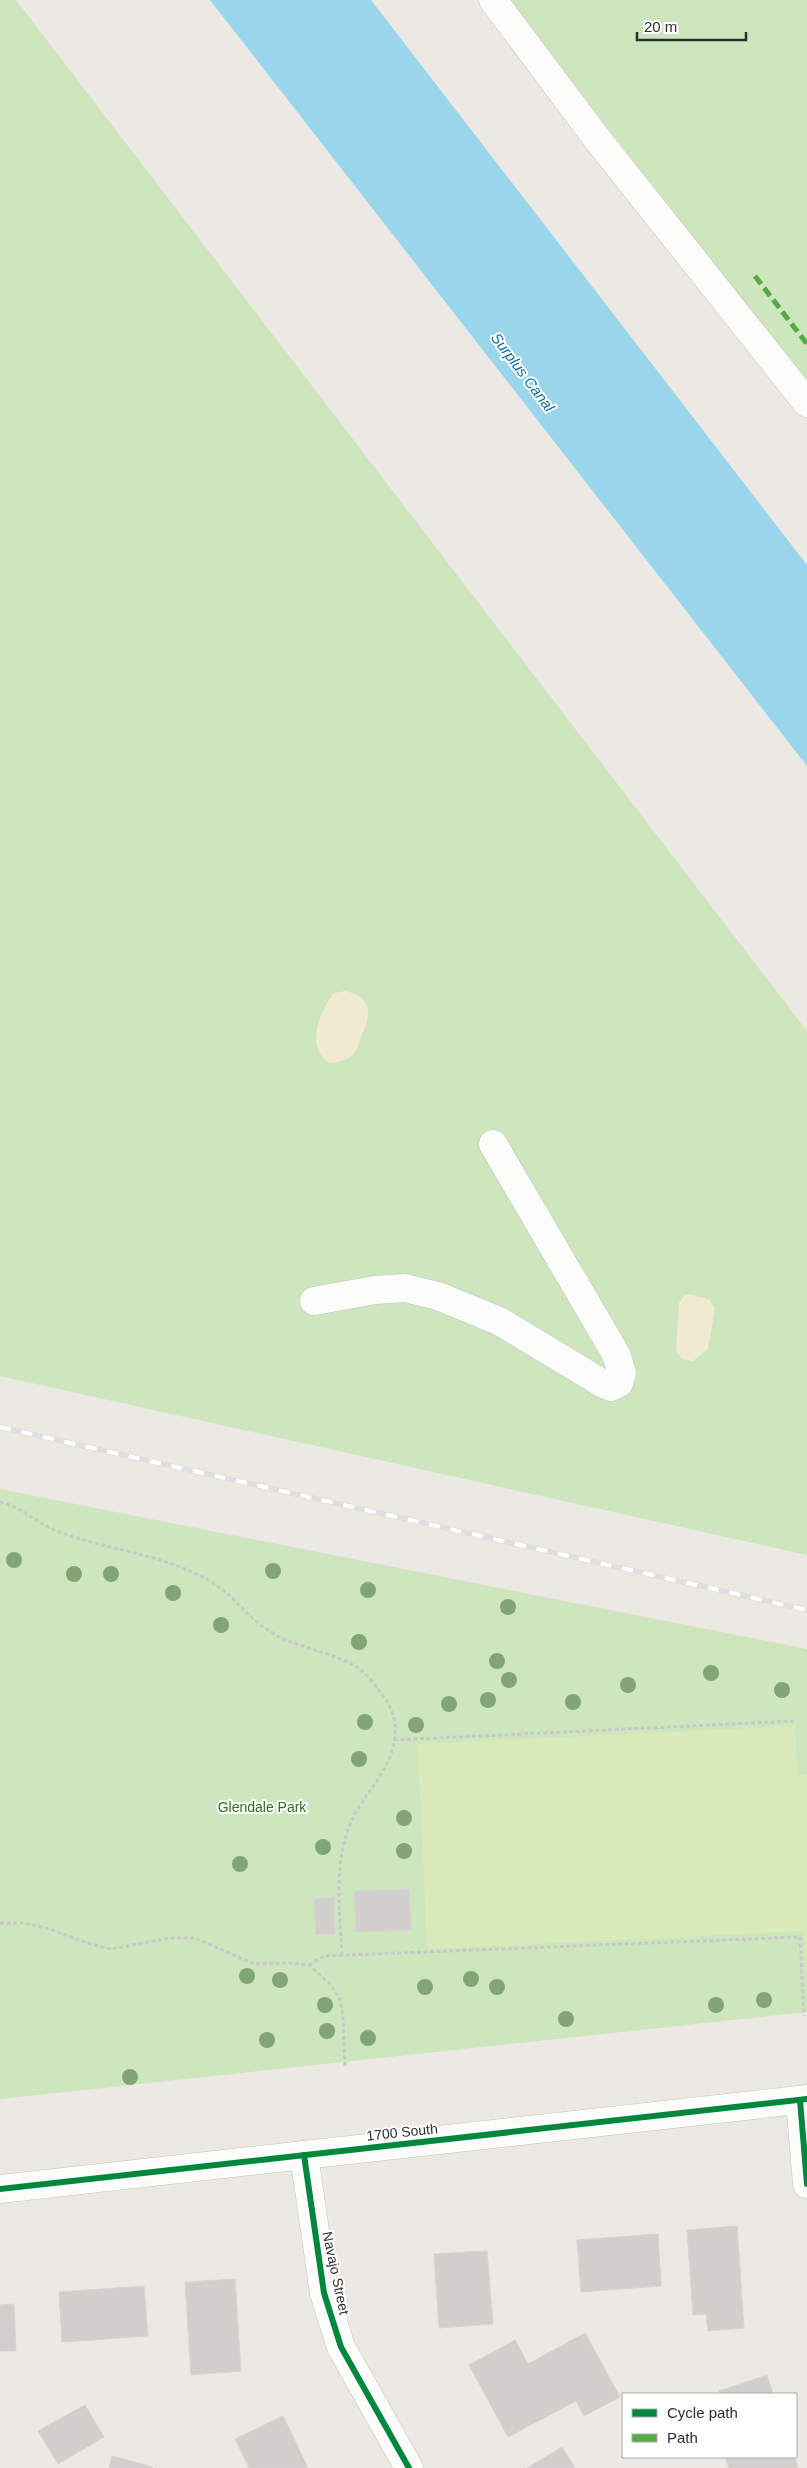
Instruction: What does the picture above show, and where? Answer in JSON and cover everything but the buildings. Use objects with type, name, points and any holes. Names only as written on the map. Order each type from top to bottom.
[{"type":"street","points":[[494,0],[598,140],[807,403]]},
{"type":"street","points":[[314,1302],[375,1290],[405,1288],[438,1296],[499,1321],[602,1384],[611,1387],[619,1383],[622,1373],[616,1354],[493,1144]]},
{"type":"street","points":[[804,2099],[807,2184]]},
{"type":"street","name":"1700 South","points":[[0,2189],[804,2099]]},
{"type":"street","name":"Navajo Street","points":[[304,2155],[324,2293],[340,2347],[409,2468]]},
{"type":"path","points":[[0,1502],[18,1509],[46,1527],[78,1539],[162,1560],[209,1580],[230,1596],[253,1620],[273,1634],[359,1669],[390,1705],[395,1721],[394,1740],[382,1776],[352,1819],[343,1846],[338,1874],[342,1956]]},
{"type":"path","points":[[394,1740],[795,1721]]},
{"type":"path","points":[[0,1923],[23,1923],[50,1928],[87,1943],[112,1949],[169,1938],[195,1938],[254,1964],[291,1962],[309,1965],[331,1985],[340,2000],[343,2016],[345,2068]]},
{"type":"path","points":[[309,1965],[324,1956],[800,1937],[804,2016]]},
{"type":"green space","points":[[0,0],[16,0],[807,1031],[807,1555],[0,1376]]},
{"type":"green space","points":[[507,0],[807,0],[807,383]]},
{"type":"green space","name":"Glendale Park","points":[[0,1489],[807,1649],[807,2012],[0,2099]]},
{"type":"green space","points":[[795,1726],[797,1775],[807,1775],[807,1981],[804,1931],[427,1949],[418,1744]]},
{"type":"sand","points":[[346,991],[362,998],[366,1003],[368,1008],[367,1022],[354,1053],[345,1060],[330,1063],[322,1056],[318,1048],[317,1030],[328,1001],[334,993]]},
{"type":"sand","points":[[690,1294],[710,1300],[715,1309],[708,1349],[693,1361],[682,1359],[676,1351],[679,1303],[684,1296]]},
{"type":"water","name":"Surplus Canal","points":[[210,0],[371,0],[807,565],[807,766]]},
{"type":"railway","points":[[0,1427],[807,1610]]},
{"type":"marked path","points":[[755,276],[807,344]]},
{"type":"cycle path","points":[[0,2189],[807,2099]]},
{"type":"cycle path","points":[[800,2100],[807,2184]]},
{"type":"cycle path","points":[[304,2155],[324,2293],[341,2347],[409,2468]]}]
